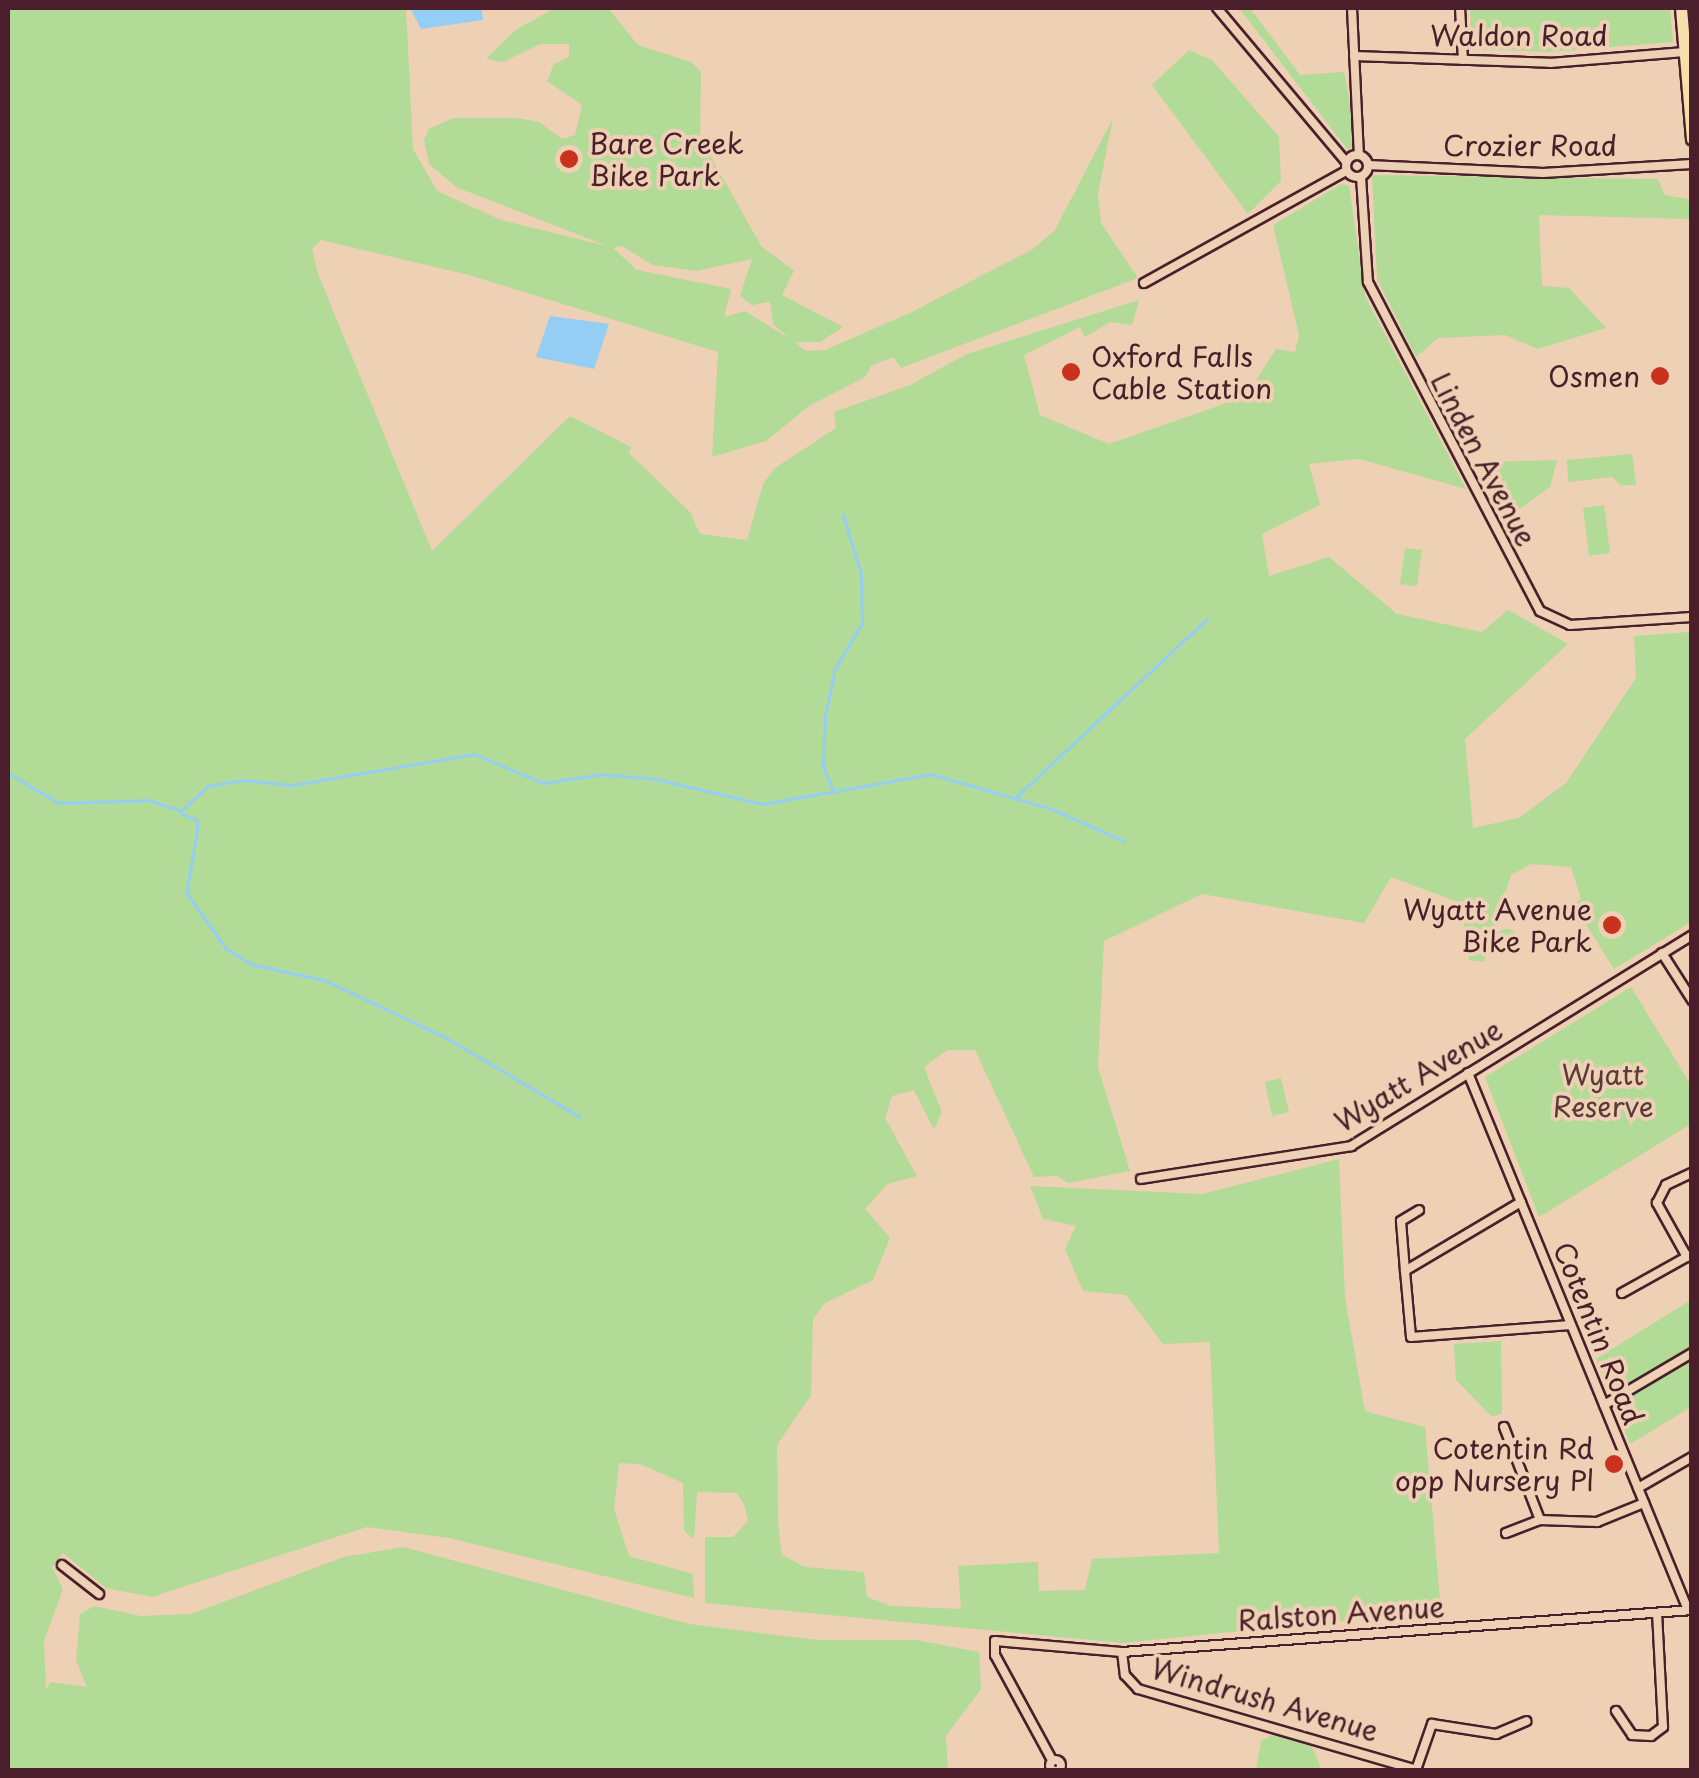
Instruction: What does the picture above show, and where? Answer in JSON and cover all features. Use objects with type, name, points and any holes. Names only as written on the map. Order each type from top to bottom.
[{"type":"main road","points":[[1681,8],[1692,139]]},
{"type":"street","points":[[1217,8],[1346,166],[1361,177],[1368,165],[1359,155],[1352,8]]},
{"type":"street","points":[[1460,8],[1464,60]]},
{"type":"street","name":"Waldon Road","points":[[1354,56],[1550,63],[1685,52]]},
{"type":"street","points":[[1144,283],[1359,155]]},
{"type":"street","name":"Crozier Road","points":[[1368,165],[1544,172],[1692,164]]},
{"type":"street","name":"Linden Avenue","points":[[1361,177],[1368,282],[1540,612],[1570,625],[1692,617]]},
{"type":"street","name":"Wyatt Avenue","points":[[1141,1179],[1351,1146],[1692,935]]},
{"type":"street","points":[[1662,953],[1692,1000]]},
{"type":"street","name":"Cotentin Road","points":[[1468,1073],[1690,1610]]},
{"type":"street","points":[[1622,1292],[1689,1256],[1657,1203],[1666,1184],[1692,1174]]},
{"type":"street","points":[[1406,1271],[1521,1202]]},
{"type":"street","points":[[1419,1210],[1401,1222],[1411,1336],[1572,1326]]},
{"type":"street","points":[[1604,1405],[1692,1352]]},
{"type":"street","points":[[1504,1428],[1540,1520]]},
{"type":"street","points":[[1638,1488],[1692,1456]]},
{"type":"street","points":[[1506,1533],[1540,1520],[1597,1522],[1644,1503]]},
{"type":"street","points":[[62,1565],[99,1594]]},
{"type":"street","name":"Ralston Avenue","points":[[1053,1768],[994,1655],[994,1641],[1122,1652],[1690,1610]]},
{"type":"street","points":[[1616,1712],[1632,1735],[1651,1736],[1663,1728],[1657,1614]]},
{"type":"street","name":"Windrush Avenue","points":[[1122,1652],[1125,1675],[1138,1689],[1417,1770]]},
{"type":"street","points":[[1417,1770],[1432,1724],[1496,1734],[1526,1721]]},
{"type":"green space","points":[[8,8],[406,8],[413,149],[437,191],[501,220],[607,246],[456,187],[429,164],[424,140],[429,129],[453,118],[518,118],[539,122],[562,139],[575,135],[582,105],[547,81],[554,64],[569,57],[569,44],[540,44],[503,62],[486,59],[517,29],[555,8],[608,8],[638,45],[691,62],[701,72],[700,137],[761,246],[794,271],[782,295],[843,327],[820,342],[795,342],[806,351],[825,350],[910,313],[1033,249],[1055,230],[1113,118],[1098,194],[1101,223],[1138,278],[901,368],[893,357],[871,366],[865,377],[809,406],[766,441],[712,457],[718,352],[469,275],[321,240],[312,249],[318,274],[432,551],[570,416],[631,447],[629,453],[690,512],[700,534],[747,540],[763,484],[775,468],[836,428],[834,412],[910,385],[967,354],[1139,300],[1132,325],[1110,322],[1085,337],[1080,327],[1024,355],[1040,415],[1109,444],[1221,405],[1250,390],[1276,349],[1295,352],[1299,335],[1273,225],[1341,184],[1349,186],[1365,296],[1466,489],[1359,459],[1309,464],[1320,505],[1262,534],[1269,576],[1329,557],[1397,614],[1482,632],[1508,610],[1568,644],[1465,739],[1473,828],[1519,818],[1566,783],[1636,678],[1634,636],[1689,632],[1691,922],[1614,969],[1573,904],[1581,899],[1571,867],[1531,864],[1511,875],[1484,962],[1469,960],[1461,903],[1391,877],[1364,923],[1202,894],[1104,941],[1098,1067],[1130,1171],[1068,1183],[1057,1176],[1034,1177],[975,1050],[947,1050],[924,1067],[942,1112],[934,1130],[914,1090],[892,1096],[885,1118],[917,1176],[888,1184],[865,1209],[890,1238],[873,1280],[825,1303],[813,1319],[811,1395],[777,1445],[778,1522],[782,1555],[805,1567],[864,1572],[867,1597],[891,1606],[961,1609],[958,1566],[1038,1562],[1039,1591],[1085,1590],[1092,1559],[1219,1553],[1210,1342],[1163,1344],[1126,1295],[1083,1291],[1065,1249],[1076,1226],[1043,1219],[1030,1186],[1202,1194],[1339,1159],[1345,1298],[1365,1411],[1425,1427],[1441,1611],[1122,1643],[705,1603],[705,1537],[733,1537],[748,1521],[744,1504],[737,1493],[697,1492],[694,1539],[684,1531],[683,1483],[640,1464],[619,1463],[614,1509],[629,1556],[693,1574],[694,1598],[449,1538],[367,1527],[152,1597],[106,1588],[63,1553],[52,1567],[63,1589],[44,1641],[46,1690],[50,1682],[87,1687],[76,1660],[80,1614],[94,1606],[141,1616],[191,1614],[344,1557],[404,1547],[689,1624],[817,1640],[916,1640],[979,1652],[981,1689],[946,1736],[948,1770],[8,1770]],"holes":[[[622,246],[653,265],[696,271],[752,259],[740,296],[752,305],[770,302],[773,324],[790,339],[745,311],[724,317],[731,289],[637,270],[613,248]]]},
{"type":"green space","points":[[1239,8],[1250,8],[1300,75],[1344,72],[1358,145],[1348,150]]},
{"type":"green space","points":[[1470,8],[1670,8],[1673,42],[1549,52],[1472,49]]},
{"type":"green space","points":[[1189,50],[1212,60],[1279,137],[1281,181],[1248,214],[1152,85]]},
{"type":"green space","points":[[1372,175],[1658,179],[1665,195],[1688,199],[1691,219],[1539,215],[1542,286],[1569,288],[1606,328],[1538,349],[1505,335],[1438,338],[1416,357],[1377,279]]},
{"type":"green space","points":[[1632,454],[1636,485],[1620,485],[1612,477],[1568,482],[1567,460]]},
{"type":"green space","points":[[1557,460],[1550,487],[1521,508],[1499,510],[1482,462]]},
{"type":"green space","points":[[1604,505],[1610,553],[1589,556],[1583,508]]},
{"type":"green space","points":[[1405,548],[1422,550],[1417,586],[1400,584]]},
{"type":"green space","points":[[1507,929],[1519,941],[1507,953],[1495,941]]},
{"type":"green space","name":"Wyatt Reserve","points":[[1631,987],[1691,1085],[1691,1124],[1539,1217],[1485,1077]]},
{"type":"green space","points":[[1281,1078],[1289,1112],[1272,1116],[1265,1082]]},
{"type":"green space","points":[[1691,1300],[1691,1407],[1630,1444],[1596,1359]]},
{"type":"green space","points":[[1501,1341],[1502,1413],[1492,1417],[1456,1380],[1454,1344]]},
{"type":"green space","points":[[1273,1735],[1311,1745],[1322,1770],[1256,1770],[1261,1741]]},
{"type":"water","points":[[410,8],[481,8],[483,20],[421,29]]},
{"type":"water","points":[[550,316],[609,324],[594,369],[536,357]]},
{"type":"waterway","points":[[833,791],[823,768],[825,716],[835,669],[862,623],[861,574],[843,516]]},
{"type":"waterway","points":[[1015,798],[1207,619]]},
{"type":"waterway","points":[[8,773],[59,803],[149,800],[181,811],[208,786],[242,780],[293,785],[474,754],[544,783],[602,774],[656,779],[763,804],[931,774],[1052,809],[1124,841]]},
{"type":"waterway","points":[[182,814],[197,820],[198,828],[187,893],[226,948],[251,964],[324,980],[447,1038],[580,1117]]},
{"type":"place","name":"Bare Creek Bike Park","points":[[569,159]]},
{"type":"place","name":"Oxford Falls Cable Station","points":[[1071,372]]},
{"type":"place","name":"Osmen","points":[[1660,376]]},
{"type":"place","name":"Wyatt Avenue Bike Park","points":[[1612,925]]},
{"type":"place","name":"Cotentin Rd opp Nursery Pl","points":[[1614,1464]]}]
